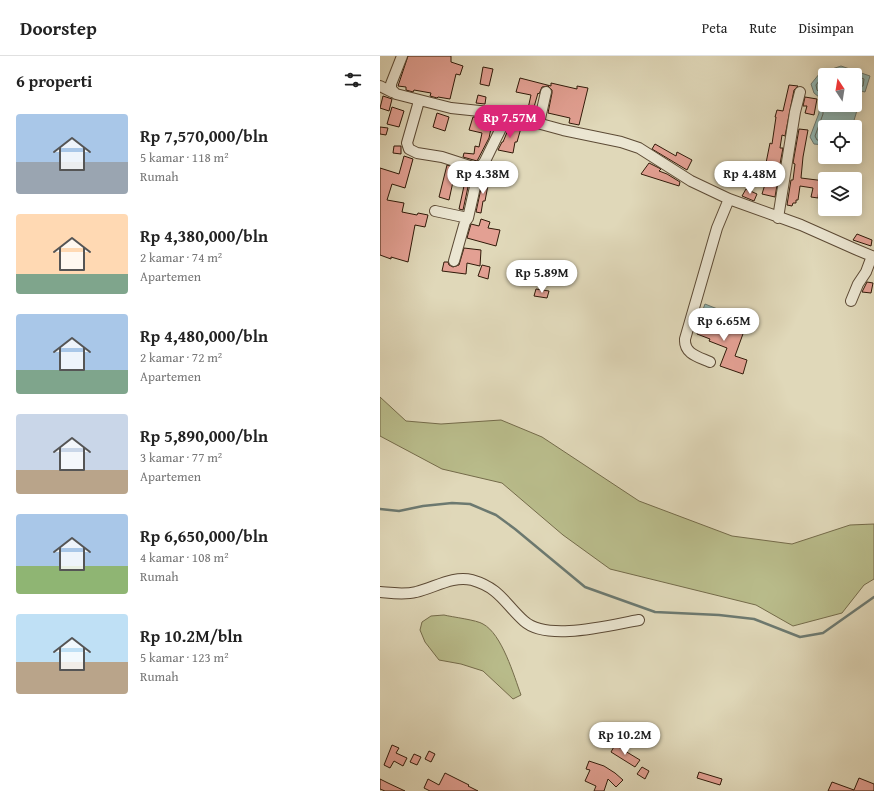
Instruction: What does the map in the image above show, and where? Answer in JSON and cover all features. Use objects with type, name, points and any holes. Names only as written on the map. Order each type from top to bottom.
[{"type":"street","points":[[392,92],[391,84],[402,56]]},
{"type":"street","points":[[380,86],[403,97],[419,101],[451,108],[508,114],[563,130],[622,142],[639,148],[691,181],[729,199],[778,218],[801,225],[873,256],[850,301]]},
{"type":"street","points":[[539,123],[546,92]]},
{"type":"street","points":[[778,218],[795,112],[800,92]]},
{"type":"street","points":[[419,101],[407,143],[409,149],[417,153],[442,156],[479,169]]},
{"type":"street","points":[[454,261],[465,222],[468,218],[479,169],[485,161],[508,114]]},
{"type":"street","points":[[710,362],[690,353],[685,345],[685,339],[717,228],[729,199]]},
{"type":"street","points":[[435,211],[468,218]]},
{"type":"street","points":[[380,592],[402,594],[417,592],[456,579],[471,580],[484,584],[495,591],[524,621],[533,628],[558,631],[588,630],[639,620]]},
{"type":"green space","points":[[380,397],[406,421],[441,424],[501,420],[542,437],[639,501],[732,536],[792,544],[850,525],[874,524],[874,579],[864,585],[842,613],[793,626],[756,605],[610,569],[563,535],[502,483],[442,469],[380,436]]},
{"type":"green space","points":[[444,615],[480,623],[490,629],[502,646],[521,695],[513,699],[483,671],[461,664],[439,660],[425,642],[420,630],[422,622],[431,616]]},
{"type":"water","points":[[841,66],[847,68],[835,68]]},
{"type":"water","points":[[862,73],[870,76],[865,92],[862,91]]},
{"type":"water","points":[[818,75],[818,96],[814,93],[811,84]]},
{"type":"water","points":[[856,112],[854,120],[818,120],[818,144],[814,144],[810,137],[819,113]]},
{"type":"water","points":[[705,304],[720,310],[717,318],[702,312]]},
{"type":"building","points":[[408,56],[451,56],[451,62],[463,66],[460,75],[456,74],[450,99],[430,96],[431,93],[414,90],[413,92],[406,90],[406,87],[398,86]]},
{"type":"building","points":[[483,67],[493,69],[489,86],[480,84]]},
{"type":"building","points":[[520,78],[551,86],[551,83],[577,89],[577,86],[588,88],[579,125],[569,123],[570,118],[548,113],[552,90],[548,86],[542,87],[539,94],[538,93],[532,114],[527,113],[531,95],[516,92]]},
{"type":"building","points":[[789,85],[798,86],[794,90],[785,136],[782,135],[780,148],[783,148],[780,164],[766,163],[770,143],[772,144],[777,110],[783,111]]},
{"type":"building","points":[[478,95],[486,97],[485,104],[476,103]]},
{"type":"building","points":[[383,96],[392,99],[389,111],[380,108]]},
{"type":"building","points":[[805,97],[817,99],[814,115],[805,113],[807,106],[803,106]]},
{"type":"building","points":[[392,107],[404,111],[399,127],[387,124]]},
{"type":"building","points":[[437,113],[449,117],[445,131],[433,127]]},
{"type":"building","points":[[473,117],[493,119],[489,138],[477,161],[463,157],[464,153],[474,154],[475,146],[479,147],[482,133],[469,130]]},
{"type":"building","points":[[510,125],[521,128],[517,142],[515,142],[513,153],[498,150]]},
{"type":"building","points":[[380,127],[388,128],[386,135],[380,134]]},
{"type":"building","points":[[799,129],[808,130],[801,178],[818,180],[818,198],[811,197],[813,188],[800,186],[798,200],[796,200],[796,203],[793,203],[792,206],[787,205],[791,180],[793,180],[795,164],[793,163]]},
{"type":"building","points":[[655,144],[676,156],[677,152],[692,160],[687,170],[652,149]]},
{"type":"building","points":[[394,146],[401,146],[401,154],[393,153]]},
{"type":"building","points":[[404,156],[413,159],[405,188],[392,184],[387,200],[404,203],[402,212],[417,215],[418,213],[428,215],[425,227],[415,225],[408,262],[391,257],[391,259],[380,255],[380,168],[399,174]]},
{"type":"building","points":[[649,163],[661,169],[659,171],[680,182],[679,186],[641,174]]},
{"type":"building","points":[[447,165],[456,168],[449,200],[439,197]]},
{"type":"building","points":[[467,172],[471,173],[463,210],[459,209]]},
{"type":"building","points":[[483,179],[489,180],[481,213],[476,212]]},
{"type":"building","points":[[766,181],[777,185],[775,197],[762,194]]},
{"type":"building","points":[[746,189],[757,194],[754,201],[742,196]]},
{"type":"building","points":[[481,219],[490,222],[488,228],[500,230],[496,246],[467,238],[471,224],[479,226]]},
{"type":"building","points":[[857,234],[872,240],[871,246],[853,240]]},
{"type":"building","points":[[464,248],[481,250],[480,266],[467,263],[466,274],[442,271],[444,262],[448,262],[449,265],[453,267],[459,265]]},
{"type":"building","points":[[482,265],[490,267],[488,279],[478,276]]},
{"type":"building","points":[[867,282],[873,283],[871,293],[862,292]]},
{"type":"building","points":[[536,289],[549,291],[547,298],[534,296]]},
{"type":"building","points":[[703,315],[744,331],[735,356],[747,360],[743,374],[720,366],[727,348],[709,341],[710,339],[697,334]]},
{"type":"building","points":[[392,745],[399,748],[396,753],[407,758],[403,766],[394,761],[390,768],[384,765]]},
{"type":"building","points":[[615,745],[640,760],[635,767],[611,752]]},
{"type":"building","points":[[429,751],[435,754],[431,762],[425,759]]},
{"type":"building","points":[[414,754],[421,757],[417,765],[410,762]]},
{"type":"building","points":[[589,761],[604,766],[623,780],[616,787],[608,779],[604,791],[594,791],[596,786],[585,781],[590,770],[586,769]]},
{"type":"building","points":[[642,767],[649,771],[645,779],[637,774]]},
{"type":"building","points":[[699,772],[722,779],[720,785],[697,778]]},
{"type":"building","points":[[445,773],[478,791],[430,791],[424,788],[428,779],[439,785]]},
{"type":"building","points":[[859,778],[874,784],[874,791],[828,791],[832,782],[854,790]]},
{"type":"building","points":[[380,779],[405,791],[385,791],[380,789]]},
{"type":"waterway","points":[[380,509],[399,511],[423,506],[452,503],[470,504],[496,515],[585,587],[655,612],[719,615],[754,619],[800,637],[823,633],[874,597]]}]
